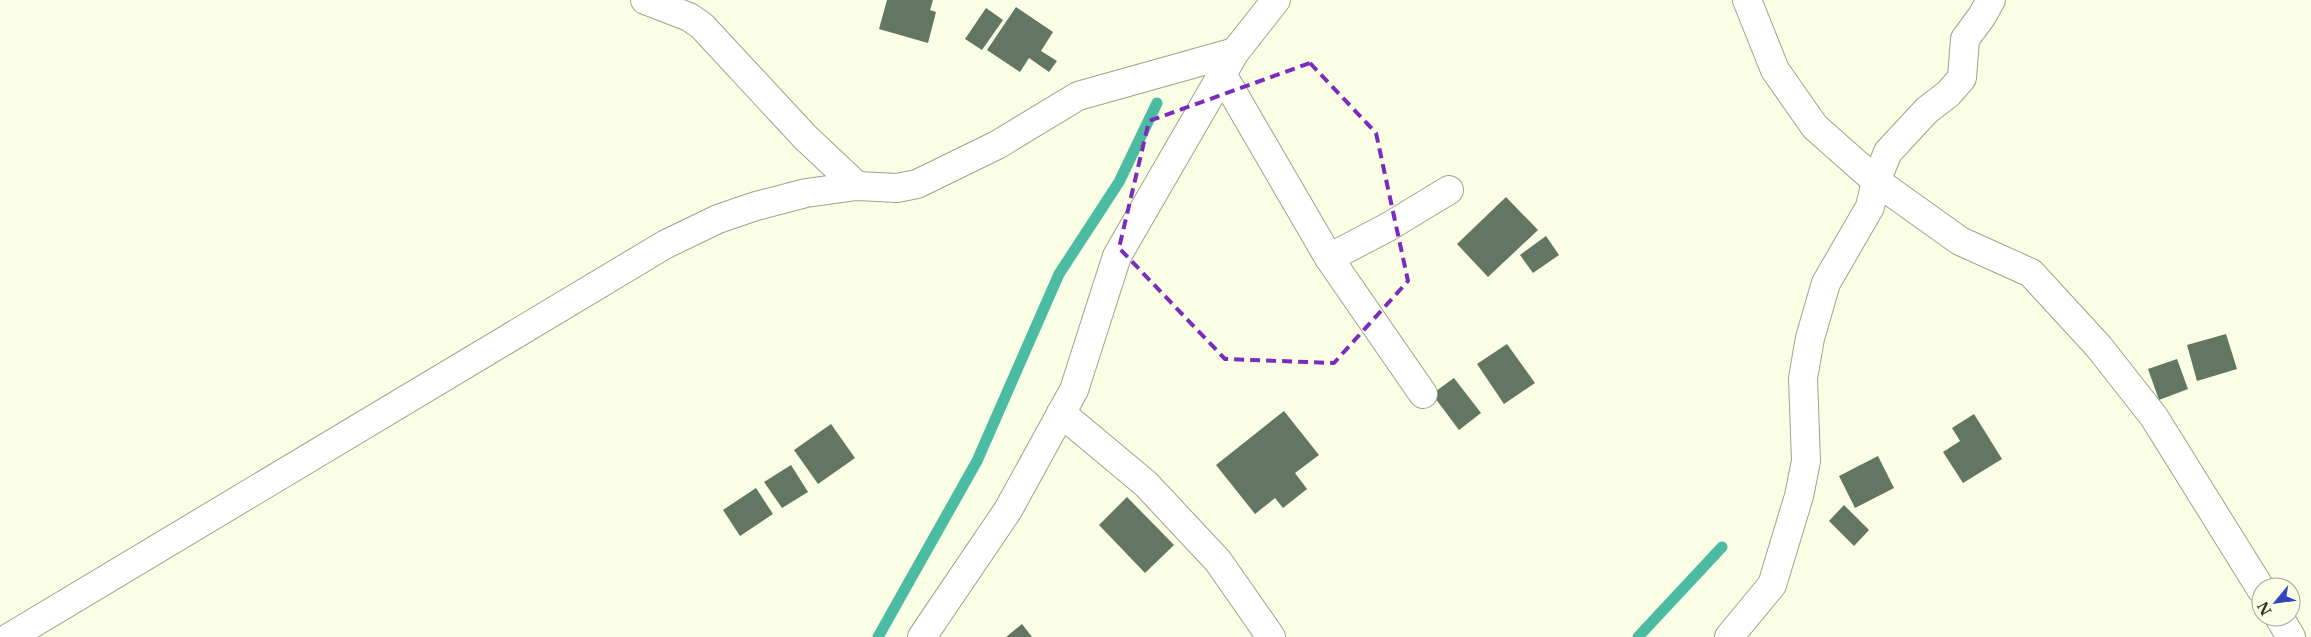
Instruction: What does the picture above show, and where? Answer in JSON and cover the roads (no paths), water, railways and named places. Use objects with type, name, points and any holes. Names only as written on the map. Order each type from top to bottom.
[{"type":"street","points":[[645,0],[688,17],[702,26],[805,137],[857,186]]},
{"type":"street","points":[[922,637],[1008,510],[1074,390],[1116,256],[1229,63],[1276,0]]},
{"type":"street","points":[[1747,0],[1775,70],[1815,127],[1876,181],[1960,241],[2031,273],[2099,347],[2154,416],[2254,577]]},
{"type":"street","points":[[1729,637],[1772,585],[1799,496],[1806,461],[1803,378],[1810,338],[1826,283],[1870,207],[1876,181],[1888,152],[1927,110],[1948,94],[1962,78],[1965,39],[1991,0]]},
{"type":"street","points":[[10,637],[666,244],[718,219],[756,206],[806,193],[857,186],[897,188],[917,184],[997,145],[1078,96],[1229,63]]},
{"type":"street","points":[[1229,63],[1329,258],[1423,394]]},
{"type":"street","points":[[1329,258],[1388,227],[1449,190]]},
{"type":"street","points":[[1061,413],[1146,484],[1186,526],[1218,561],[1271,637]]},
{"type":"waterway","points":[[878,637],[977,461],[1059,274],[1119,182],[1157,103]]},
{"type":"waterway","points":[[1638,637],[1722,547]]}]
